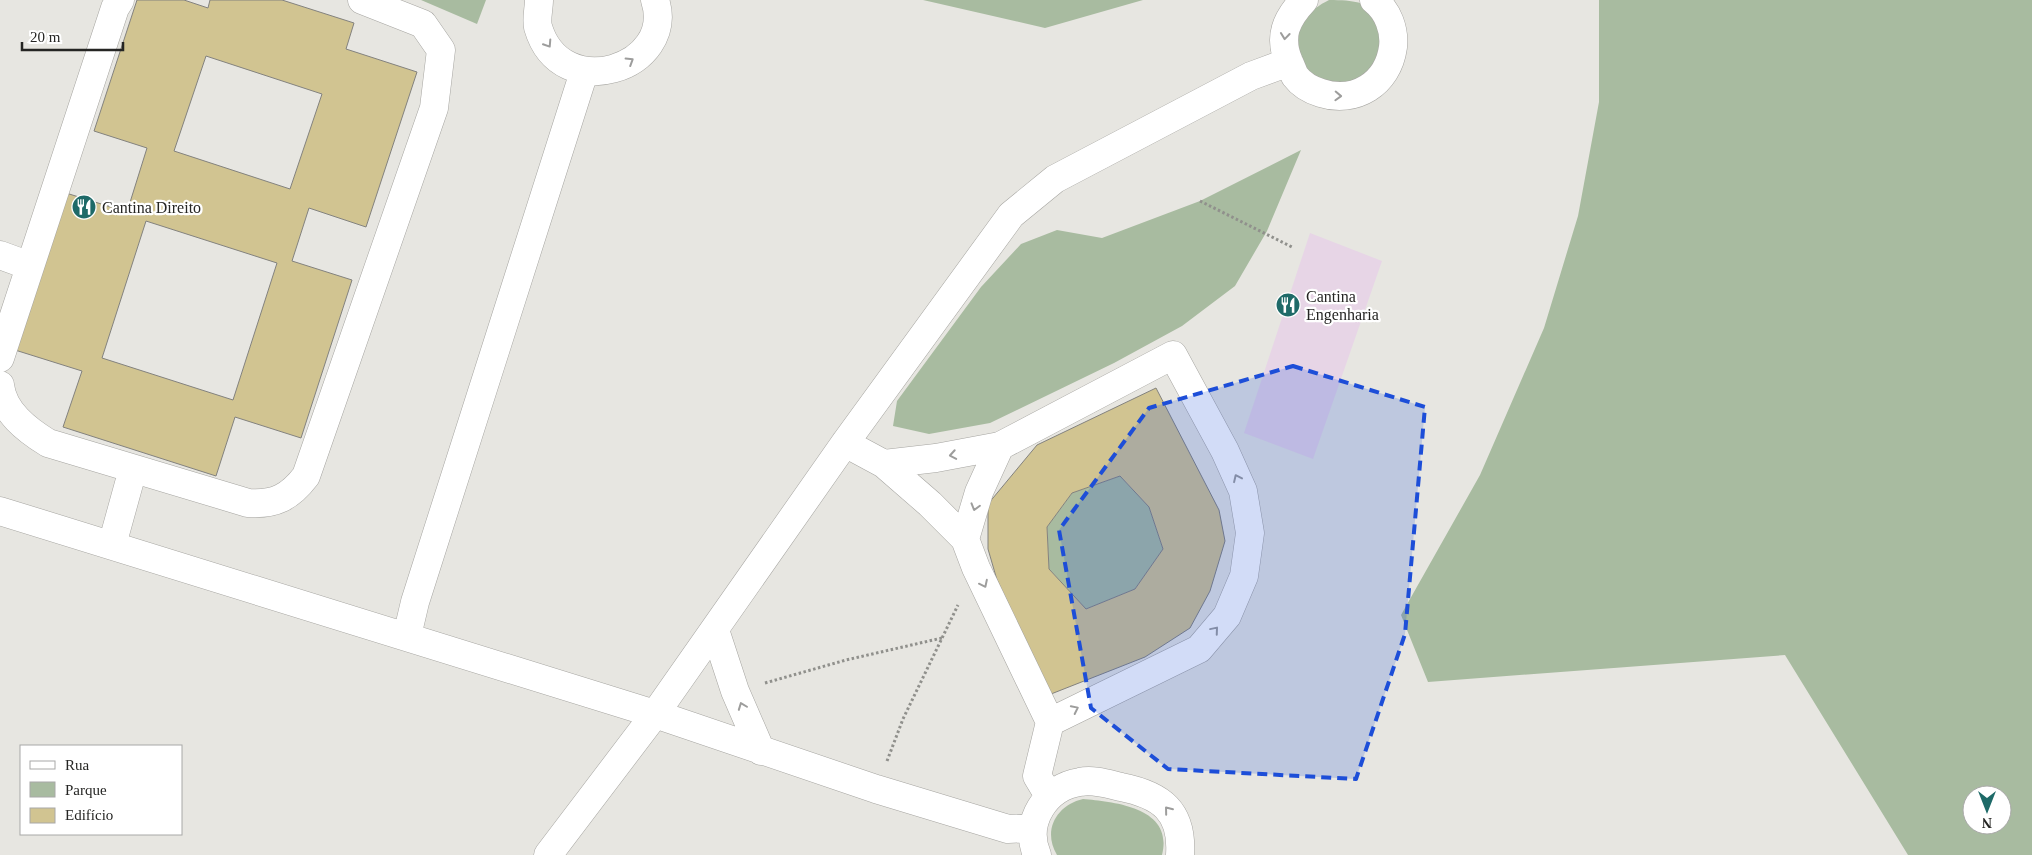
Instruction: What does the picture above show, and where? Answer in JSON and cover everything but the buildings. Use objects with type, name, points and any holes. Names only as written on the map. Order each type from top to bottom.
[{"type":"lane","points":[[0,358],[115,8],[120,0]]},
{"type":"lane","points":[[0,385],[10,412],[26,430],[48,443],[248,503],[265,504],[282,500],[296,489],[306,476],[434,108],[441,50],[423,24],[362,0]]},
{"type":"lane","points":[[539,0],[538,25],[546,45],[560,60],[584,72],[606,72],[632,62],[646,48],[656,28],[657,6],[655,0]]},
{"type":"lane","points":[[1304,0],[1291,14],[1284,32],[1284,51],[1295,76],[1310,90],[1333,97],[1353,96],[1370,88],[1382,76],[1392,59],[1394,39],[1390,20],[1374,0]]},
{"type":"lane","points":[[548,855],[656,714],[845,443],[1011,215],[1055,179],[1251,76],[1289,62]]},
{"type":"lane","points":[[407,636],[415,602],[584,72]]},
{"type":"lane","points":[[0,255],[30,266]]},
{"type":"lane","points":[[884,464],[936,458],[1000,446],[1173,355],[1225,451],[1243,490],[1250,533],[1244,576],[1227,616],[1199,649],[1050,722]]},
{"type":"lane","points":[[845,443],[884,464],[930,504],[966,539],[976,568],[1050,722],[1037,776],[1049,796]]},
{"type":"lane","points":[[966,539],[979,492],[1000,446]]},
{"type":"lane","points":[[112,546],[133,469]]},
{"type":"lane","points":[[0,511],[656,714],[876,790],[1008,829],[1032,828]]},
{"type":"lane","points":[[715,630],[736,691],[762,751]]},
{"type":"lane","points":[[1037,855],[1033,847],[1032,828],[1038,811],[1049,796],[1064,786],[1082,781],[1148,793],[1164,804],[1176,819],[1181,838],[1180,855]]},
{"type":"path","points":[[1200,201],[1292,247]]},
{"type":"path","points":[[876,790],[904,719],[976,568]]},
{"type":"path","points":[[736,691],[846,660],[942,638]]},
{"type":"highlighted area","points":[[1293,366],[1425,407],[1405,634],[1356,779],[1168,769],[1091,708],[1059,530],[1149,408]]},
{"type":"shaded area","points":[[1310,233],[1382,261],[1313,459],[1244,433]]},
{"type":"green space","points":[[421,0],[486,0],[477,24]]},
{"type":"green space","points":[[923,0],[1143,0],[1045,28]]},
{"type":"green space","points":[[1329,0],[1346,1],[1367,6],[1377,19],[1380,29],[1386,57],[1354,86],[1336,85],[1316,80],[1304,64],[1300,53],[1299,34],[1305,18]]},
{"type":"green space","points":[[1599,0],[2032,0],[2032,855],[1908,855],[1785,655],[1428,682],[1401,615],[1480,475],[1544,328],[1578,216],[1599,102]]},
{"type":"green space","points":[[1301,150],[1267,231],[1235,286],[1182,326],[1114,363],[990,423],[929,434],[893,426],[897,401],[981,287],[1021,244],[1057,230],[1102,238],[1200,201]]},
{"type":"green space","points":[[1120,476],[1149,507],[1163,549],[1135,589],[1086,609],[1049,569],[1047,527],[1072,493]]},
{"type":"green space","points":[[1083,799],[1111,802],[1139,810],[1151,817],[1159,827],[1163,839],[1162,855],[1057,855],[1051,837],[1055,820],[1066,807]]},
{"type":"place","name":"Cantina Direito","points":[[84,207]]},
{"type":"place","name":"Cantina Engenharia","points":[[1288,305]]}]
